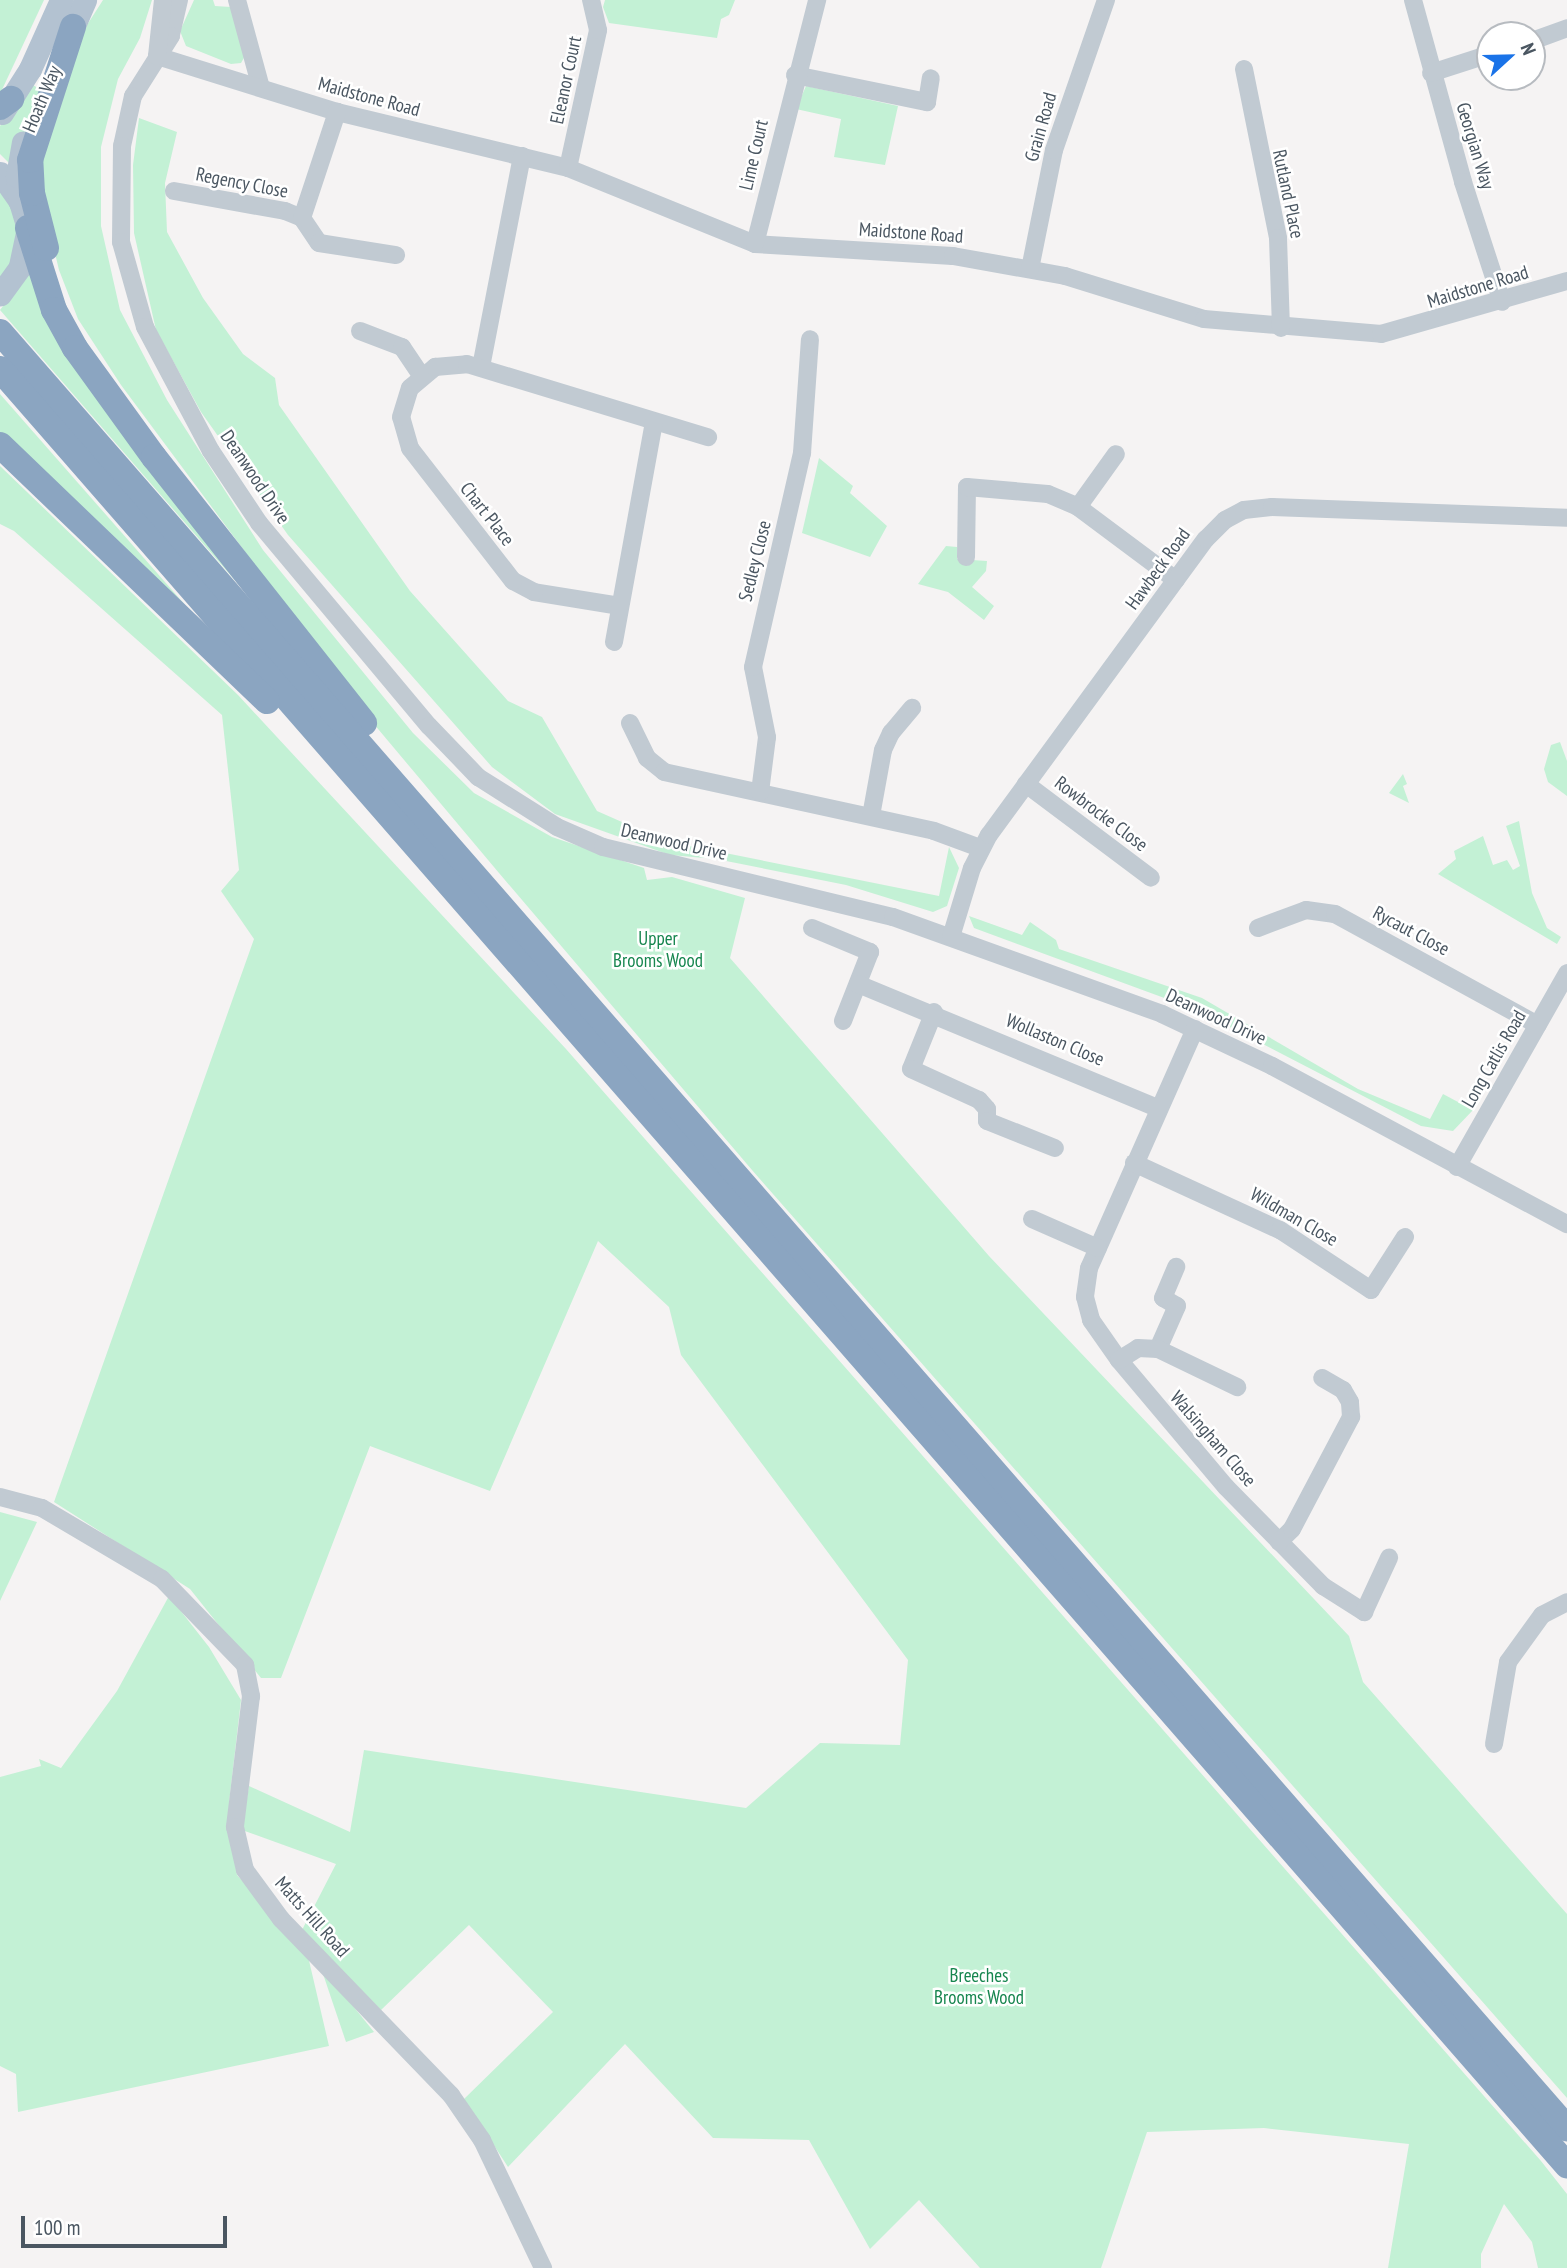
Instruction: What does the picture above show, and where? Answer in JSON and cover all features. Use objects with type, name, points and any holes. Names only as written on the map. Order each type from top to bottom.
[{"type":"highway","points":[[74,27],[29,176],[63,305],[110,396]]},
{"type":"highway","points":[[28,228],[63,329],[110,396],[275,615],[384,748],[422,816]]},
{"type":"highway","points":[[0,332],[1567,2128]]},
{"type":"highway","points":[[0,369],[1567,2165]]},
{"type":"highway","points":[[0,445],[226,659],[329,766],[365,788]]},
{"type":"main road","name":"Hoath Way","points":[[4,107],[61,0]]},
{"type":"main road","name":"Hoath Way","points":[[20,202],[21,151],[85,0]]},
{"type":"main road","points":[[0,173],[20,202],[28,228],[20,267],[3,293]]},
{"type":"street","name":"Deanwood Drive","points":[[157,56],[156,35],[163,0]]},
{"type":"street","name":"Deanwood Drive","points":[[178,0],[171,36],[128,110],[119,169],[121,242],[145,327],[191,416],[251,512],[429,726],[478,777],[557,827],[603,847],[651,862],[825,898],[951,937],[1195,1029],[1567,1224]]},
{"type":"street","points":[[237,0],[261,88]]},
{"type":"street","name":"Eleanor Court","points":[[568,168],[598,30],[591,0]]},
{"type":"street","name":"Lime Court","points":[[755,244],[795,75],[817,0]]},
{"type":"street","name":"Grain Road","points":[[1030,269],[1054,150],[1106,0]]},
{"type":"street","name":"Georgian Way","points":[[1413,0],[1431,72],[1502,302]]},
{"type":"street","points":[[1546,36],[1567,28]]},
{"type":"street","name":"Maidstone Road","points":[[157,56],[337,112],[568,168],[755,244],[913,251],[1030,269],[1204,319],[1281,328],[1381,334],[1502,302],[1567,281]]},
{"type":"street","points":[[1431,72],[1476,58]]},
{"type":"street","name":"Rutland Place","points":[[1244,69],[1278,238],[1281,328]]},
{"type":"street","points":[[795,75],[927,102],[932,78]]},
{"type":"street","name":"Regency Close","points":[[302,218],[337,112]]},
{"type":"street","points":[[481,367],[522,156]]},
{"type":"street","name":"Regency Close","points":[[174,191],[302,218],[319,243],[396,255]]},
{"type":"street","points":[[360,331],[402,347],[421,375],[446,363],[481,367],[708,437]]},
{"type":"street","name":"Sedley Close","points":[[760,792],[767,737],[753,667],[802,453],[810,339]]},
{"type":"street","name":"Chart Place","points":[[421,375],[402,406],[405,438],[507,575],[534,592],[620,606]]},
{"type":"street","points":[[614,642],[654,422]]},
{"type":"street","points":[[1078,507],[1116,454]]},
{"type":"street","points":[[966,556],[967,488],[1048,494],[1078,507],[1176,580]]},
{"type":"street","name":"Hawbeck Road","points":[[951,937],[980,848],[1176,580],[1217,527],[1234,515],[1258,508],[1567,518]]},
{"type":"street","points":[[871,816],[883,750],[891,733],[912,708]]},
{"type":"street","points":[[630,723],[657,769],[934,831],[980,848]]},
{"type":"street","name":"Rowbrocke Close","points":[[1026,784],[1151,878]]},
{"type":"street","name":"Rycaut Close","points":[[1258,928],[1306,910],[1335,914],[1538,1025]]},
{"type":"street","points":[[812,928],[870,952],[843,1021]]},
{"type":"street","name":"Long Catlis Road","points":[[1457,1167],[1567,973]]},
{"type":"street","name":"Wollaston Close","points":[[858,984],[934,1012],[1158,1108]]},
{"type":"street","points":[[934,1012],[911,1069],[979,1100],[987,1109],[988,1121],[1055,1148]]},
{"type":"street","name":"Walsingham Close","points":[[1195,1029],[1085,1278],[1087,1308],[1096,1330],[1119,1360],[1279,1542],[1323,1586],[1364,1612],[1390,1558]]},
{"type":"street","name":"Wildman Close","points":[[1135,1163],[1280,1230],[1371,1290],[1405,1237]]},
{"type":"street","points":[[1032,1219],[1098,1248]]},
{"type":"street","points":[[1119,1360],[1138,1348],[1157,1349],[1177,1306],[1163,1298],[1176,1268]]},
{"type":"street","name":"Walsingham Close","points":[[1157,1349],[1237,1387]]},
{"type":"street","points":[[1279,1542],[1292,1529],[1351,1417],[1343,1390],[1322,1377]]},
{"type":"street","name":"Matts Hill Road","points":[[0,1497],[42,1508],[162,1579],[245,1665],[251,1696],[235,1827],[245,1871],[281,1919],[451,2095],[482,2140],[543,2268]]},
{"type":"street","points":[[1494,1744],[1508,1662],[1542,1615],[1567,1602]]},
{"type":"green space","points":[[0,0],[44,0],[0,94]]},
{"type":"green space","name":"Upper Brooms Wood","points":[[103,0],[152,0],[140,38],[118,79],[101,147],[101,226],[120,310],[167,400],[263,550],[413,733],[474,793],[552,837],[644,868],[647,880],[672,877],[745,898],[730,958],[989,1256],[1349,1636],[1363,1682],[1567,1914],[1567,2098],[752,1170],[499,873],[368,717],[121,385],[78,319],[59,270],[34,166],[87,25]]},
{"type":"green space","points":[[194,0],[213,0],[215,6],[231,7],[245,56],[241,63],[231,64],[186,46],[180,31]]},
{"type":"green space","points":[[605,0],[735,0],[729,15],[721,19],[717,38],[609,23],[603,7]]},
{"type":"green space","points":[[33,85],[41,90],[14,168],[0,154],[0,126]]},
{"type":"green space","points":[[806,86],[898,106],[885,165],[834,157],[841,119],[796,109]]},
{"type":"green space","points":[[139,118],[177,132],[165,183],[167,232],[203,298],[243,354],[275,378],[279,405],[410,591],[508,701],[542,717],[597,811],[665,841],[939,896],[949,847],[959,868],[947,906],[933,912],[846,885],[716,859],[670,855],[555,814],[492,767],[288,535],[201,412],[156,330],[134,233],[133,165]]},
{"type":"green space","points":[[0,183],[20,221],[11,265],[0,279]]},
{"type":"green space","points":[[36,263],[239,585],[0,310]]},
{"type":"green space","points":[[0,394],[222,647],[0,438]]},
{"type":"green space","points":[[819,458],[853,486],[850,493],[887,526],[870,557],[802,533]]},
{"type":"green space","name":"Breeches Brooms Wood","points":[[0,466],[238,695],[566,1049],[1541,2161],[1567,2194],[1567,2268],[1538,2268],[1532,2242],[1504,2204],[1481,2254],[1481,2268],[1388,2268],[1409,2144],[1264,2128],[1147,2132],[1101,2268],[980,2268],[919,2200],[870,2249],[809,2140],[713,2138],[625,2044],[508,2167],[464,2099],[553,2012],[469,1925],[381,2010],[302,1930],[336,1864],[242,1830],[249,1786],[350,1832],[364,1750],[746,1808],[820,1743],[900,1745],[908,1660],[681,1355],[669,1307],[598,1241],[490,1491],[370,1446],[281,1678],[261,1678],[190,1589],[54,1502],[254,939],[221,891],[239,870],[222,715],[14,531],[0,524]]},
{"type":"green space","points":[[946,546],[957,547],[957,559],[987,561],[986,571],[972,587],[994,606],[984,620],[948,592],[918,584]]},
{"type":"green space","points":[[1560,742],[1567,761],[1567,796],[1548,782],[1544,769],[1551,745]]},
{"type":"green space","points":[[1403,774],[1407,784],[1403,786],[1409,803],[1389,793]]},
{"type":"green space","points":[[1519,821],[1532,893],[1547,928],[1561,937],[1557,944],[1438,874],[1456,859],[1454,851],[1483,836],[1493,865],[1507,860],[1513,870],[1520,866],[1506,826]]},
{"type":"green space","points":[[969,916],[1022,935],[1030,922],[1056,940],[1059,949],[1202,998],[1358,1089],[1430,1119],[1443,1094],[1473,1110],[1453,1131],[1421,1126],[1197,1010],[974,928]]},
{"type":"green space","points":[[0,1512],[37,1522],[0,1601]]},
{"type":"green space","points":[[169,1596],[209,1647],[241,1700],[229,1803],[237,1875],[307,1952],[329,2046],[18,2112],[16,2074],[0,2066],[0,1777],[41,1766],[39,1759],[61,1768],[117,1691]]},
{"type":"green space","points":[[320,1965],[374,2032],[346,2042]]}]
